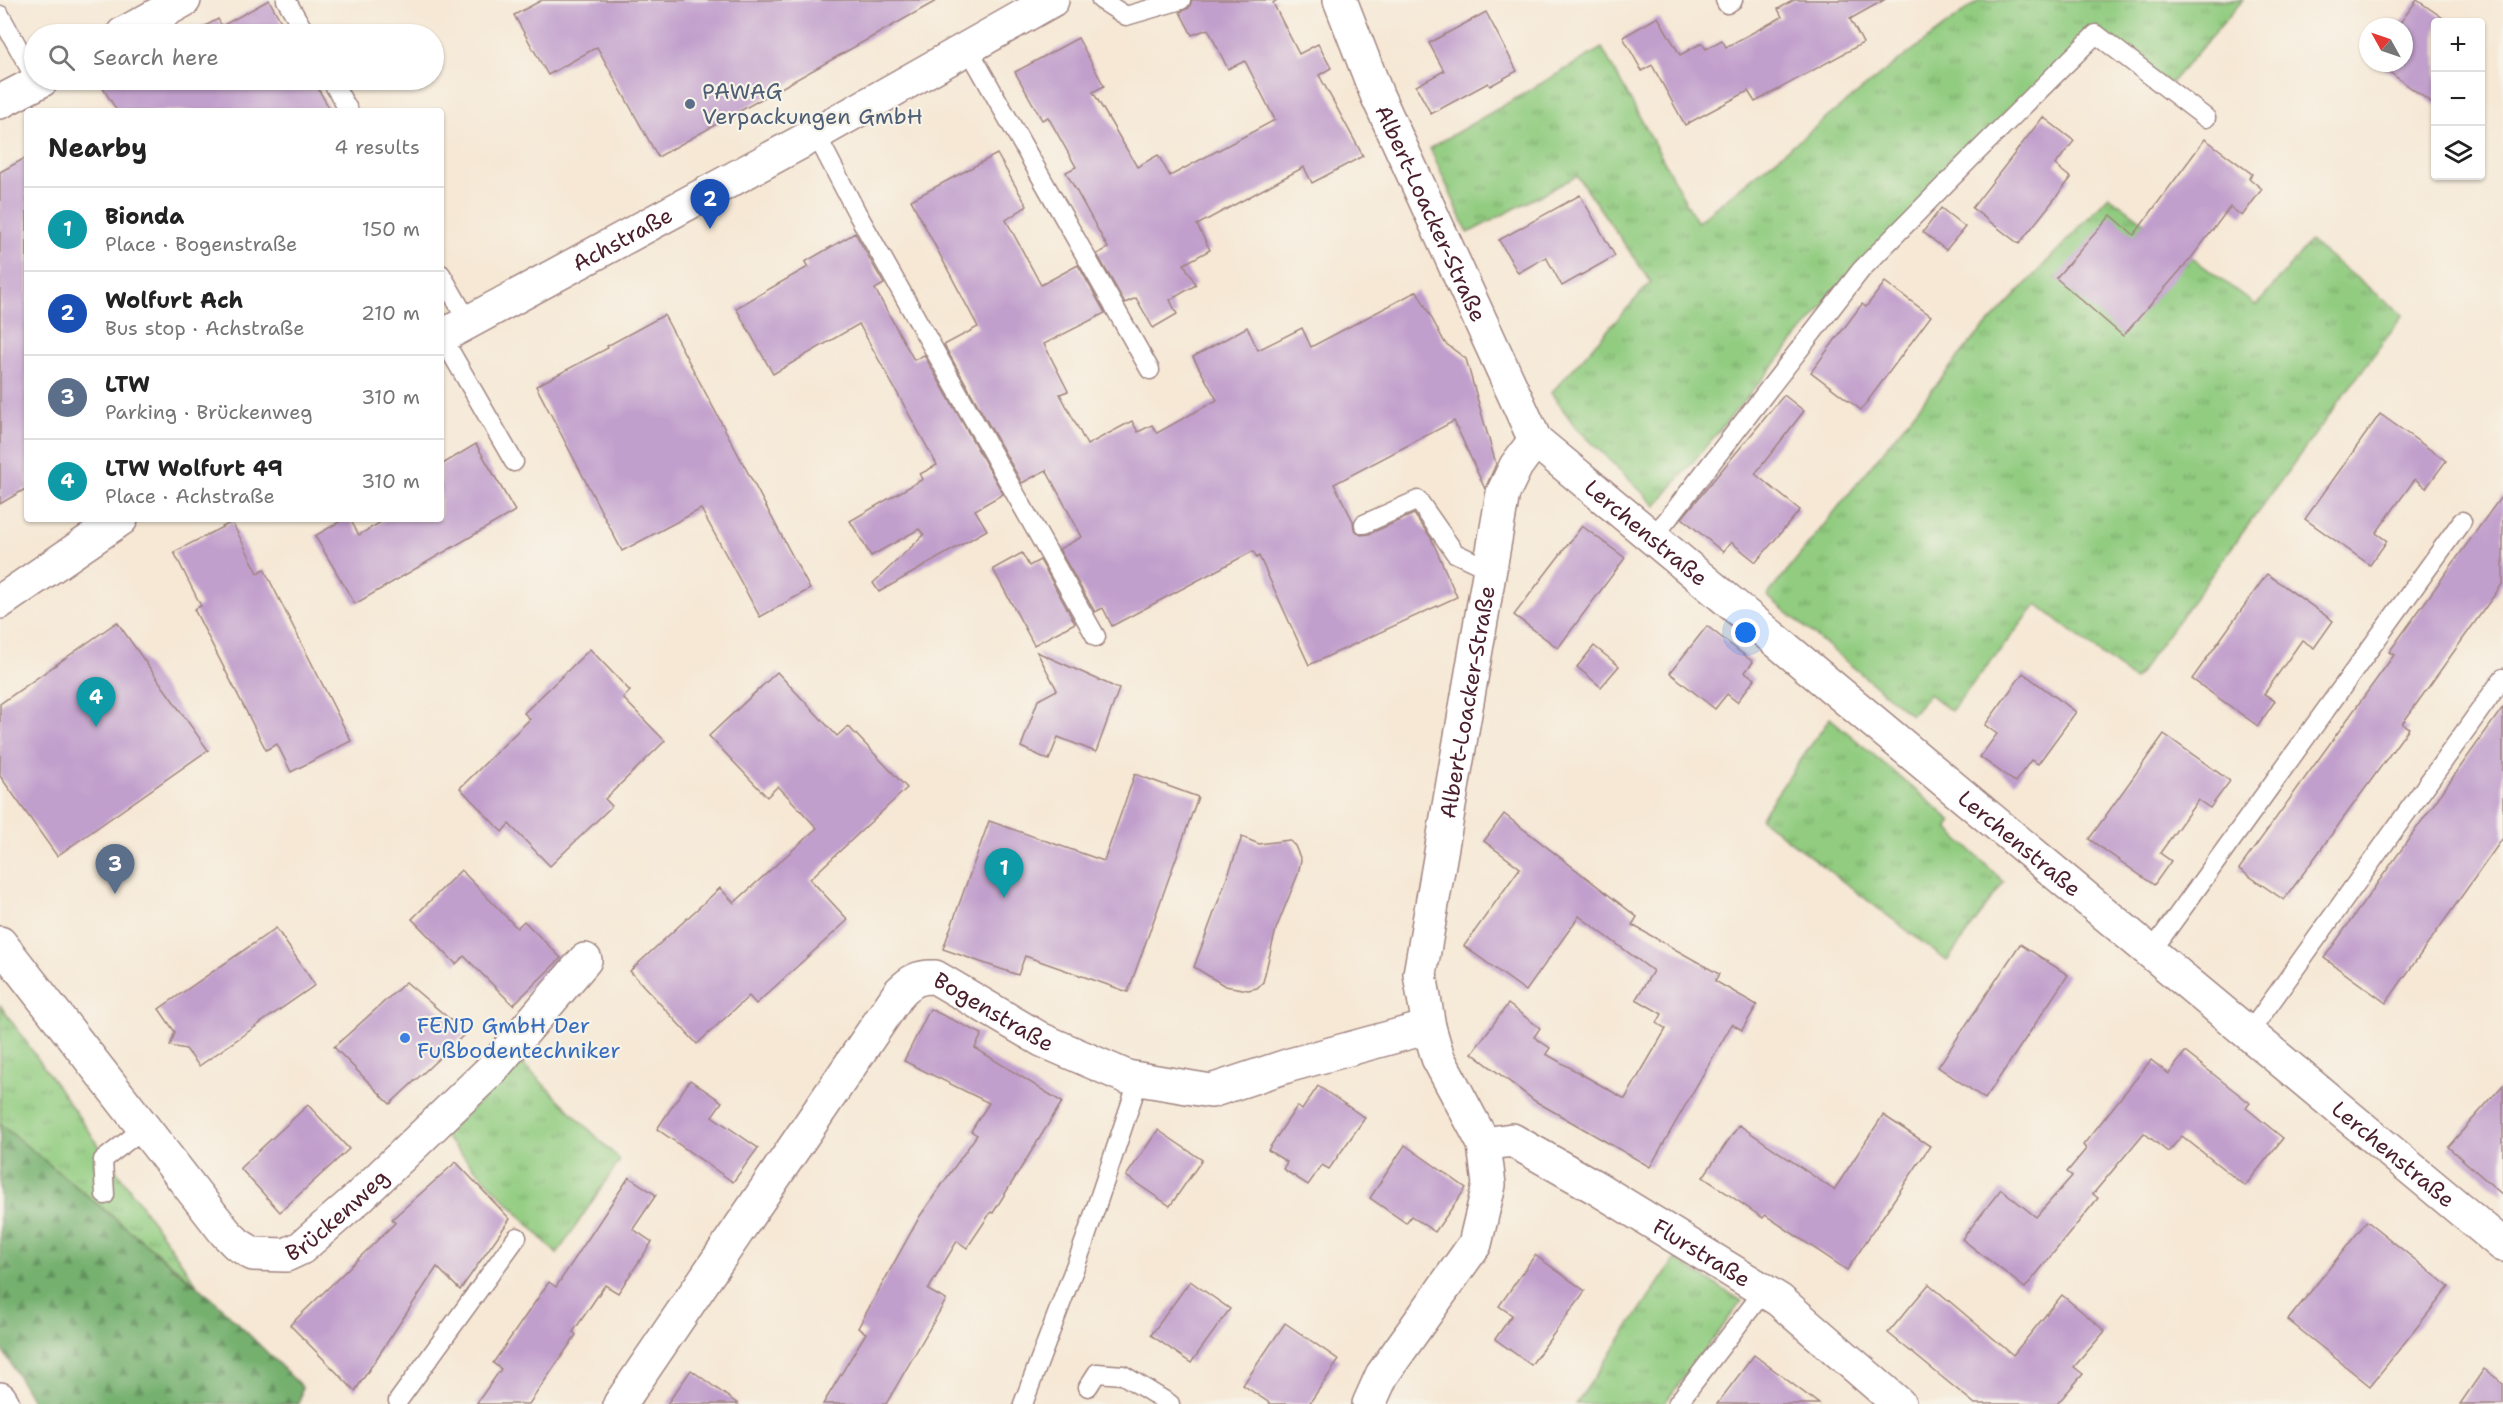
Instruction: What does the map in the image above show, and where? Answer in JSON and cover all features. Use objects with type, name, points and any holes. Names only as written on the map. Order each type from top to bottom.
[{"type":"main road","points":[[141,24],[184,0]]},
{"type":"main road","name":"Achstraße","points":[[450,332],[816,134],[1052,0]]},
{"type":"main road","name":"Albert-Loacker-Straße","points":[[1340,0],[1377,95],[1535,440],[1516,466],[1503,493],[1420,974],[1429,1027],[1438,1058],[1484,1144],[1490,1185],[1475,1244],[1382,1375],[1369,1404]]},
{"type":"main road","points":[[0,102],[24,87]]},
{"type":"main road","name":"Lerchenstraße","points":[[1535,440],[2503,1245]]},
{"type":"main road","points":[[0,602],[117,522]]},
{"type":"main road","name":"Brückenweg","points":[[0,943],[225,1232],[237,1244],[253,1254],[286,1255],[302,1248],[349,1206],[491,1070],[585,960]]},
{"type":"main road","name":"Bogenstraße","points":[[620,1404],[900,992],[910,982],[924,976],[935,977],[1042,1040],[1127,1077],[1211,1091],[1290,1065],[1429,1027]]},
{"type":"main road","name":"Flurstraße","points":[[1484,1144],[1512,1140],[1595,1187],[1779,1300],[1899,1404]]},
{"type":"main road","points":[[0,1399],[3,1404]]},
{"type":"lane","points":[[286,0],[300,24]]},
{"type":"lane","points":[[1101,0],[1126,16],[1181,0]]},
{"type":"lane","points":[[1725,0],[1726,4],[1733,0]]},
{"type":"lane","points":[[0,15],[24,55]]},
{"type":"lane","points":[[1651,538],[1861,270],[1974,154],[2097,34],[2206,118]]},
{"type":"lane","points":[[968,48],[1150,370]]},
{"type":"lane","points":[[337,90],[347,108]]},
{"type":"lane","points":[[816,134],[857,213],[1096,637]]},
{"type":"lane","points":[[444,293],[450,332],[514,462]]},
{"type":"lane","points":[[1364,524],[1418,500],[1455,553],[1489,569]]},
{"type":"lane","points":[[2151,952],[2462,522]]},
{"type":"lane","points":[[2249,1034],[2503,678]]},
{"type":"lane","points":[[1023,1404],[1084,1243],[1139,1079]]},
{"type":"lane","points":[[105,1194],[103,1160],[144,1128]]},
{"type":"lane","points":[[398,1401],[517,1237]]},
{"type":"lane","points":[[1677,1404],[1764,1291]]},
{"type":"lane","points":[[1088,1387],[1097,1373],[1123,1375],[1170,1404]]},
{"type":"green space","points":[[1980,0],[2243,0],[2170,84],[2097,34],[1857,266],[1656,506],[1575,426],[1551,393],[1651,282],[1577,176],[1468,233],[1430,148],[1602,48],[1697,222],[1885,71]]},
{"type":"green space","points":[[2109,196],[2257,306],[2310,241],[2403,315],[2134,680],[2037,604],[1951,711],[1929,694],[1911,715],[1767,596],[1969,344]]},
{"type":"green space","points":[[1830,718],[1952,821],[1947,828],[2004,882],[1947,961],[1760,818]]},
{"type":"green space","points":[[0,1005],[198,1286],[0,1124]]},
{"type":"green space","points":[[522,1063],[620,1160],[557,1254],[443,1135]]},
{"type":"green space","points":[[0,1124],[216,1302],[302,1387],[299,1404],[34,1404],[0,1345]]},
{"type":"green space","points":[[1675,1259],[1742,1301],[1664,1404],[1576,1404]]},
{"type":"building","points":[[269,0],[282,24],[226,24]]},
{"type":"building","name":"PAWAG Verpackungen GmbH","points":[[542,0],[938,0],[658,157],[597,47],[548,75],[514,15]]},
{"type":"building","points":[[1192,0],[1277,0],[1273,3],[1299,54],[1318,44],[1331,68],[1319,75],[1363,156],[1312,183],[1304,167],[1197,225],[1210,250],[1184,264],[1196,285],[1170,300],[1177,314],[1153,328],[1136,298],[1125,303],[1097,254],[1108,248],[1066,172],[1076,167],[1048,117],[1042,120],[1015,72],[1078,38],[1104,86],[1093,92],[1137,167],[1158,155],[1170,176],[1275,120],[1245,61],[1228,69],[1208,29],[1192,35],[1180,12],[1189,8]]},
{"type":"building","points":[[1794,0],[1884,0],[1850,19],[1863,43],[1755,102],[1748,91],[1685,125],[1652,65],[1642,71],[1623,37],[1658,17],[1680,55],[1702,43],[1706,49],[1722,40],[1726,47],[1782,17],[1778,9]]},
{"type":"building","points":[[2417,0],[2443,18],[2431,18],[2431,102],[2389,72],[2413,72],[2413,18],[2404,18]]},
{"type":"building","points":[[1486,12],[1517,71],[1490,86],[1488,83],[1431,114],[1416,86],[1444,71],[1429,43]]},
{"type":"building","points":[[218,19],[221,24],[209,24]]},
{"type":"building","points":[[104,90],[319,90],[329,108],[115,108]]},
{"type":"building","points":[[2043,117],[2074,141],[2055,165],[2071,178],[2019,244],[1972,208]]},
{"type":"building","points":[[2205,139],[2252,174],[2249,178],[2262,189],[2242,216],[2230,207],[2192,257],[2123,336],[2056,278],[2111,215],[2134,235]]},
{"type":"building","points":[[997,154],[1027,206],[1006,220],[1041,285],[1078,265],[1105,313],[1044,344],[1068,391],[1060,394],[1087,445],[1132,421],[1138,432],[1152,425],[1157,433],[1217,400],[1193,357],[1247,327],[1258,350],[1302,328],[1311,347],[1417,291],[1445,343],[1466,359],[1496,464],[1485,489],[1454,421],[1334,484],[1353,521],[1354,529],[1361,535],[1369,534],[1414,514],[1431,538],[1457,597],[1309,665],[1259,556],[1257,558],[1253,551],[1112,626],[1103,608],[1095,612],[1059,549],[1082,537],[1046,470],[1022,483],[944,345],[978,327],[911,200]]},
{"type":"building","points":[[24,159],[24,490],[0,504],[0,172]]},
{"type":"building","points":[[1580,195],[1615,256],[1562,286],[1546,257],[1518,273],[1499,240]]},
{"type":"building","points":[[1941,208],[1965,227],[1946,250],[1923,232]]},
{"type":"building","points":[[855,233],[884,284],[875,289],[914,360],[924,355],[1003,494],[975,510],[987,530],[879,592],[873,583],[924,535],[919,529],[871,556],[850,521],[923,479],[920,474],[937,465],[859,324],[773,374],[736,308],[808,267],[805,262]]},
{"type":"building","points":[[1885,282],[1931,316],[1861,410],[1811,372],[1862,304],[1866,307]]},
{"type":"building","points":[[664,315],[810,589],[760,617],[701,509],[622,551],[536,386]]},
{"type":"building","points":[[1784,395],[1804,411],[1755,474],[1800,510],[1756,562],[1731,542],[1723,552],[1682,518]]},
{"type":"building","points":[[2380,414],[2446,461],[2426,488],[2415,479],[2376,533],[2387,541],[2370,565],[2305,519]]},
{"type":"building","points":[[476,444],[515,511],[355,604],[315,536],[339,522],[352,522],[359,535],[381,522],[444,522],[444,463]]},
{"type":"building","points":[[2503,494],[2503,583],[2402,724],[2409,728],[2284,900],[2239,869],[2394,655],[2389,652]]},
{"type":"building","points":[[232,522],[258,573],[264,569],[351,741],[291,772],[277,744],[266,750],[194,609],[201,606],[174,552]]},
{"type":"building","points":[[1582,526],[1625,558],[1558,648],[1514,615]]},
{"type":"building","points":[[1022,553],[1029,566],[1040,560],[1075,623],[1034,645],[993,569]]},
{"type":"building","points":[[2267,574],[2333,621],[2314,648],[2302,640],[2264,694],[2275,701],[2258,726],[2192,679]]},
{"type":"building","points":[[117,622],[208,750],[57,856],[0,776],[0,704]]},
{"type":"building","points":[[1707,626],[1753,662],[1745,672],[1755,679],[1737,702],[1727,694],[1715,709],[1670,673]]},
{"type":"building","points":[[1594,646],[1619,666],[1601,687],[1577,667]]},
{"type":"building","points":[[590,649],[630,691],[623,698],[665,741],[605,799],[612,806],[550,866],[509,824],[502,832],[460,788],[530,719],[524,713]]},
{"type":"building","points":[[1037,652],[1119,689],[1096,752],[1058,737],[1049,760],[1021,747],[1038,700],[1057,690]]},
{"type":"building","points":[[777,672],[837,736],[848,726],[907,788],[810,879],[848,920],[756,1004],[749,996],[697,1044],[630,971],[720,888],[734,903],[817,828],[778,786],[767,797],[709,736]]},
{"type":"building","points":[[2023,673],[2076,712],[2038,764],[2031,760],[2015,782],[1980,757],[1997,734],[1985,725]]},
{"type":"building","points":[[2503,707],[2503,838],[2386,1003],[2324,958]]},
{"type":"building","points":[[2164,734],[2230,781],[2210,808],[2198,800],[2160,853],[2171,861],[2154,885],[2089,839]]},
{"type":"building","points":[[1135,774],[1198,797],[1128,992],[1025,956],[1018,975],[943,949],[989,821],[1104,861]]},
{"type":"building","points":[[1504,814],[1637,917],[1632,925],[1719,974],[1715,981],[1757,1005],[1742,1030],[1732,1024],[1650,1167],[1535,1101],[1472,1053],[1508,1004],[1540,1028],[1534,1037],[1550,1048],[1546,1054],[1625,1099],[1666,1029],[1657,1023],[1662,1014],[1636,999],[1653,971],[1579,916],[1526,991],[1464,946],[1520,868],[1484,841]]},
{"type":"building","points":[[1242,837],[1259,844],[1289,840],[1295,846],[1301,860],[1298,874],[1276,929],[1263,982],[1257,988],[1248,990],[1225,986],[1194,967]]},
{"type":"building","points":[[461,870],[517,928],[524,921],[561,958],[513,1005],[464,956],[456,964],[412,919]]},
{"type":"building","points":[[276,928],[315,985],[199,1066],[186,1049],[170,1046],[175,1032],[159,1009]]},
{"type":"building","points":[[2020,944],[2068,975],[1985,1099],[1938,1067]]},
{"type":"building","points":[[406,982],[466,1033],[390,1104],[334,1047]]},
{"type":"building","points":[[930,1009],[982,1034],[975,1048],[1062,1102],[993,1213],[991,1212],[967,1248],[957,1241],[928,1290],[946,1300],[886,1404],[823,1404],[866,1333],[858,1328],[920,1216],[977,1135],[971,1131],[989,1103],[904,1061]]},
{"type":"building","points":[[2185,1052],[2250,1103],[2246,1108],[2283,1138],[2245,1186],[2182,1136],[2168,1152],[2144,1133],[2093,1194],[2098,1198],[2025,1288],[1962,1239],[2001,1189],[2036,1217],[2072,1176],[2067,1172],[2086,1149],[2083,1145],[2151,1060],[2169,1074]]},
{"type":"building","points":[[690,1080],[722,1102],[712,1116],[758,1148],[733,1182],[657,1129]]},
{"type":"building","points":[[2503,1085],[2503,1195],[2448,1147]]},
{"type":"building","points":[[1318,1086],[1365,1118],[1329,1169],[1322,1165],[1308,1185],[1283,1169],[1287,1162],[1268,1150],[1297,1106],[1302,1110]]},
{"type":"building","points":[[308,1105],[349,1149],[280,1212],[240,1168]]},
{"type":"building","points":[[1883,1115],[1930,1146],[1847,1270],[1765,1215],[1763,1218],[1703,1177],[1739,1125],[1834,1190]]},
{"type":"building","points":[[1158,1130],[1202,1160],[1170,1206],[1126,1176]]},
{"type":"building","points":[[1405,1145],[1466,1188],[1435,1232],[1411,1216],[1406,1223],[1370,1198]]},
{"type":"building","points":[[456,1162],[510,1219],[460,1290],[437,1267],[355,1391],[290,1325],[395,1223],[392,1219]]},
{"type":"building","points":[[629,1177],[656,1195],[633,1229],[652,1242],[618,1293],[605,1285],[573,1332],[576,1335],[529,1404],[476,1404],[501,1369],[493,1363],[549,1282],[556,1287]]},
{"type":"building","points":[[2367,1221],[2449,1287],[2370,1386],[2288,1320]]},
{"type":"building","points":[[1535,1255],[1585,1291],[1531,1365],[1495,1339],[1512,1315],[1499,1306]]},
{"type":"building","points":[[1190,1281],[1230,1309],[1191,1363],[1151,1335]]},
{"type":"building","points":[[1929,1284],[2013,1355],[2062,1295],[2105,1331],[2074,1367],[2083,1374],[2057,1404],[1975,1404],[1888,1333]]},
{"type":"building","points":[[1285,1323],[1339,1360],[1309,1404],[1271,1404],[1243,1385]]},
{"type":"building","points":[[1754,1355],[1819,1404],[1717,1404]]},
{"type":"building","points":[[2484,1369],[2503,1383],[2503,1404],[2460,1404]]},
{"type":"building","points":[[691,1370],[738,1404],[667,1404]]},
{"type":"place","name":"PAWAG Verpackungen GmbH","points":[[690,104]]},
{"type":"place","name":"Wolfurt Ach","points":[[710,229]]},
{"type":"place","name":"LTW Wolfurt 49","points":[[96,727]]},
{"type":"place","name":"LTW","points":[[115,894]]},
{"type":"place","name":"Bionda","points":[[1004,898]]},
{"type":"place","name":"FEND GmbH Der Fußbodentechniker","points":[[405,1038]]}]
